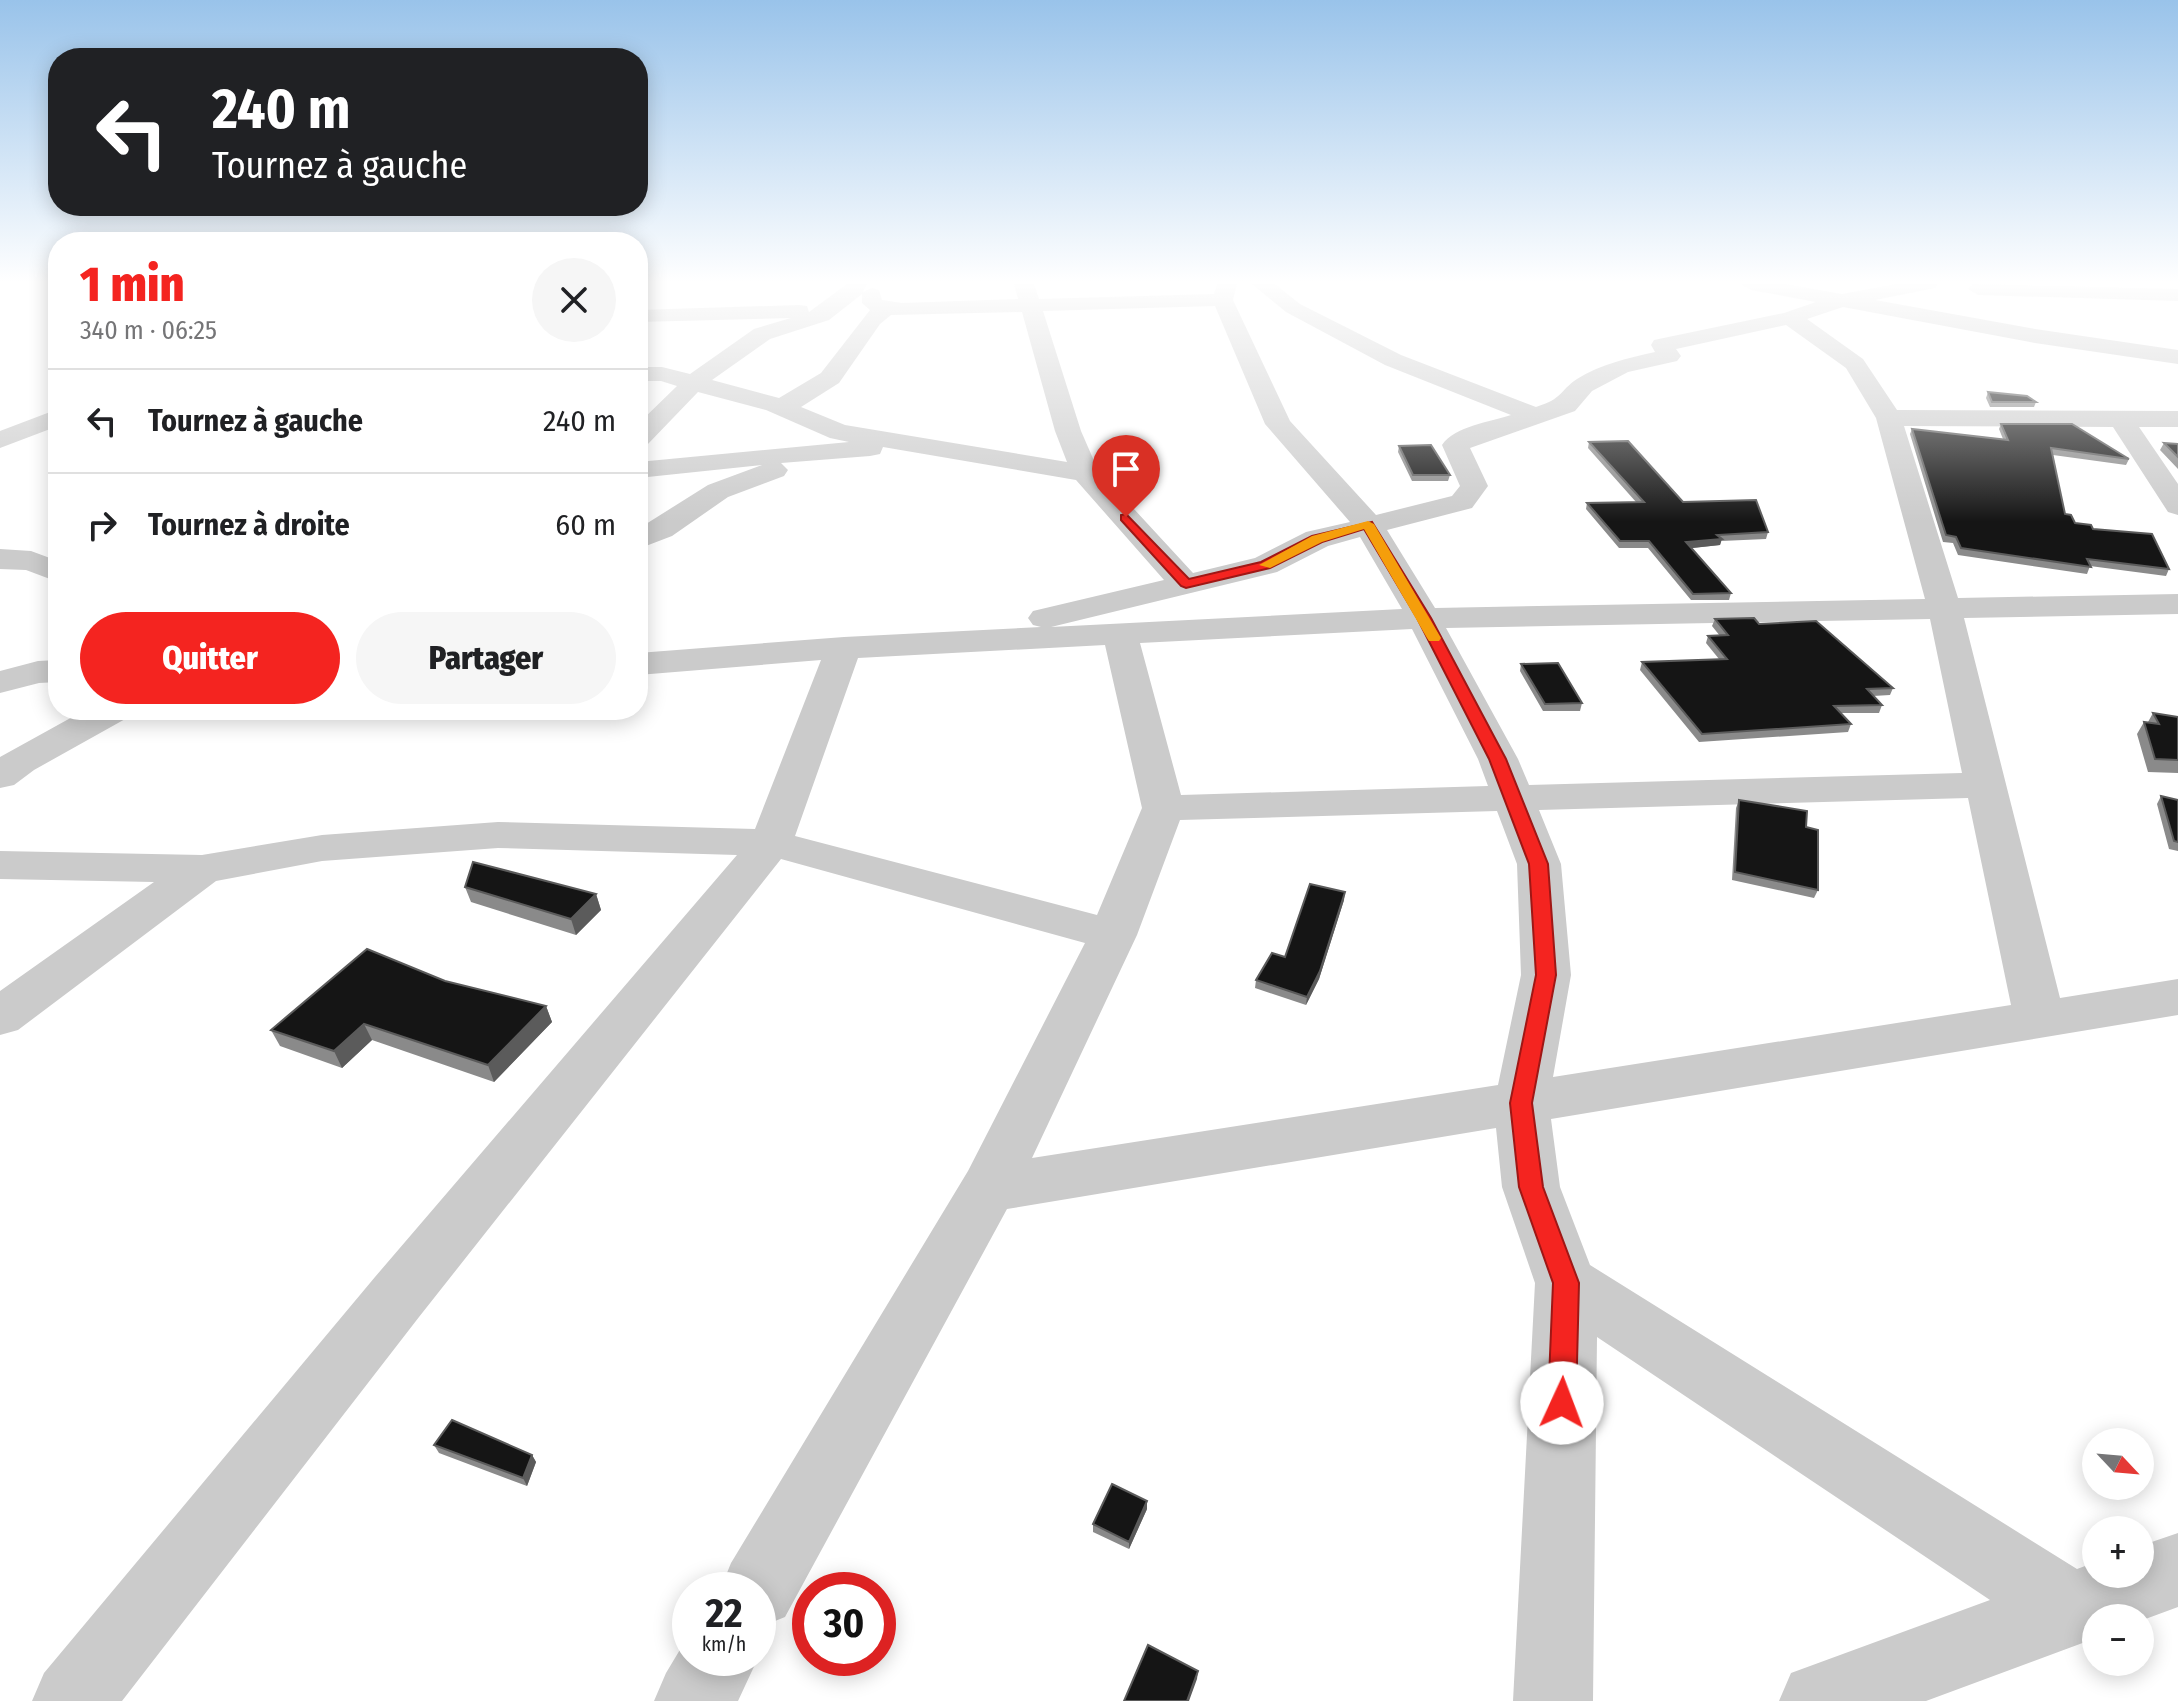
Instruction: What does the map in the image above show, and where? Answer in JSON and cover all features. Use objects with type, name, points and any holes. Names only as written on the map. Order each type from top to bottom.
[{"type":"street","points":[[691,363],[698,379]]},
{"type":"street","points":[[648,429],[698,379],[720,363]]},
{"type":"street","points":[[781,408],[830,378],[840,363]]},
{"type":"street","points":[[1048,363],[1068,431],[1085,473],[1186,584]]},
{"type":"street","points":[[1263,363],[1278,424],[1368,524],[1424,618],[1498,759],[1539,864],[1546,975],[1521,1103],[1531,1187],[1566,1283],[1553,1701]]},
{"type":"street","points":[[1402,363],[1536,416]]},
{"type":"street","points":[[941,643],[1266,565],[1317,539],[1462,502],[1474,486],[1455,445],[1471,436],[1566,406],[1583,386],[1620,367],[1636,363]]},
{"type":"street","points":[[1854,363],[1889,418],[1945,610],[2040,1021]]},
{"type":"street","points":[[648,374],[698,379],[839,432],[1085,473]]},
{"type":"street","points":[[1889,418],[2178,419]]},
{"type":"street","points":[[2122,420],[2178,506]]},
{"type":"street","points":[[0,443],[48,421]]},
{"type":"street","points":[[0,443],[48,429]]},
{"type":"street","points":[[648,469],[911,444]]},
{"type":"street","points":[[648,536],[718,491],[822,452]]},
{"type":"street","points":[[0,559],[31,561],[48,568]]},
{"type":"street","points":[[648,663],[844,648],[1424,618],[2178,604]]},
{"type":"street","points":[[768,1572],[989,1188],[1113,935],[1163,808],[1120,634]]},
{"type":"street","points":[[72,1701],[397,1297],[771,843],[844,648]]},
{"type":"street","points":[[0,684],[48,672]]},
{"type":"street","points":[[0,684],[48,689]]},
{"type":"street","points":[[0,776],[20,761],[96,720]]},
{"type":"street","points":[[1163,808],[1985,785]]},
{"type":"street","points":[[0,865],[202,869],[322,848],[498,835],[771,843],[1113,935]]},
{"type":"street","points":[[0,1017],[202,869]]},
{"type":"street","points":[[989,1188],[2178,997]]},
{"type":"street","points":[[1566,1283],[2071,1609]]},
{"type":"street","points":[[1819,1701],[2178,1570]]},
{"type":"street","points":[[694,1701],[709,1676]]},
{"type":"building","points":[[1988,392],[2027,396],[2036,402],[1992,402]]},
{"type":"building","points":[[2001,424],[2072,424],[2129,459],[2051,448],[2065,514],[2071,515],[2075,523],[2091,525],[2093,529],[2152,534],[2169,569],[2087,559],[2091,567],[1961,548],[1956,537],[1946,535],[1912,429],[2008,440]]},
{"type":"building","points":[[1628,441],[1683,502],[1756,500],[1768,532],[1717,535],[1722,539],[1686,542],[1731,593],[1693,594],[1649,541],[1620,541],[1587,503],[1644,502],[1589,442]]},
{"type":"building","points":[[2164,443],[2178,444],[2178,457]]},
{"type":"building","points":[[1431,445],[1450,475],[1413,475],[1399,446]]},
{"type":"building","points":[[1754,618],[1759,624],[1816,621],[1893,688],[1867,689],[1882,705],[1834,706],[1851,724],[1702,734],[1642,662],[1727,659],[1708,636],[1728,635],[1715,619]]},
{"type":"building","points":[[1558,663],[1582,703],[1545,704],[1521,664]]},
{"type":"building","points":[[2153,713],[2178,717],[2178,760],[2155,759],[2144,722],[2159,724]]},
{"type":"building","points":[[2161,796],[2178,800],[2178,842],[2174,841]]},
{"type":"building","points":[[1739,800],[1807,811],[1806,827],[1818,830],[1818,890],[1735,872]]},
{"type":"building","points":[[473,862],[596,894],[571,919],[465,887]]},
{"type":"building","points":[[1310,884],[1345,892],[1320,971],[1307,997],[1256,980],[1272,953],[1285,957]]},
{"type":"building","points":[[367,949],[445,981],[546,1006],[488,1065],[364,1024],[334,1051],[271,1030]]},
{"type":"building","points":[[452,1420],[532,1455],[523,1478],[434,1445]]},
{"type":"building","points":[[1112,1484],[1147,1501],[1129,1542],[1093,1524]]},
{"type":"building","points":[[1148,1645],[1198,1671],[1187,1701],[1124,1701]]},
{"type":"slow traffic","points":[[1265,565],[1317,539],[1368,524],[1434,638]]},
{"type":"route","points":[[1126,517],[1186,584],[1266,565],[1317,539],[1368,524],[1424,618],[1498,759],[1539,864],[1546,975],[1521,1103],[1531,1187],[1566,1283],[1562,1403]]}]
